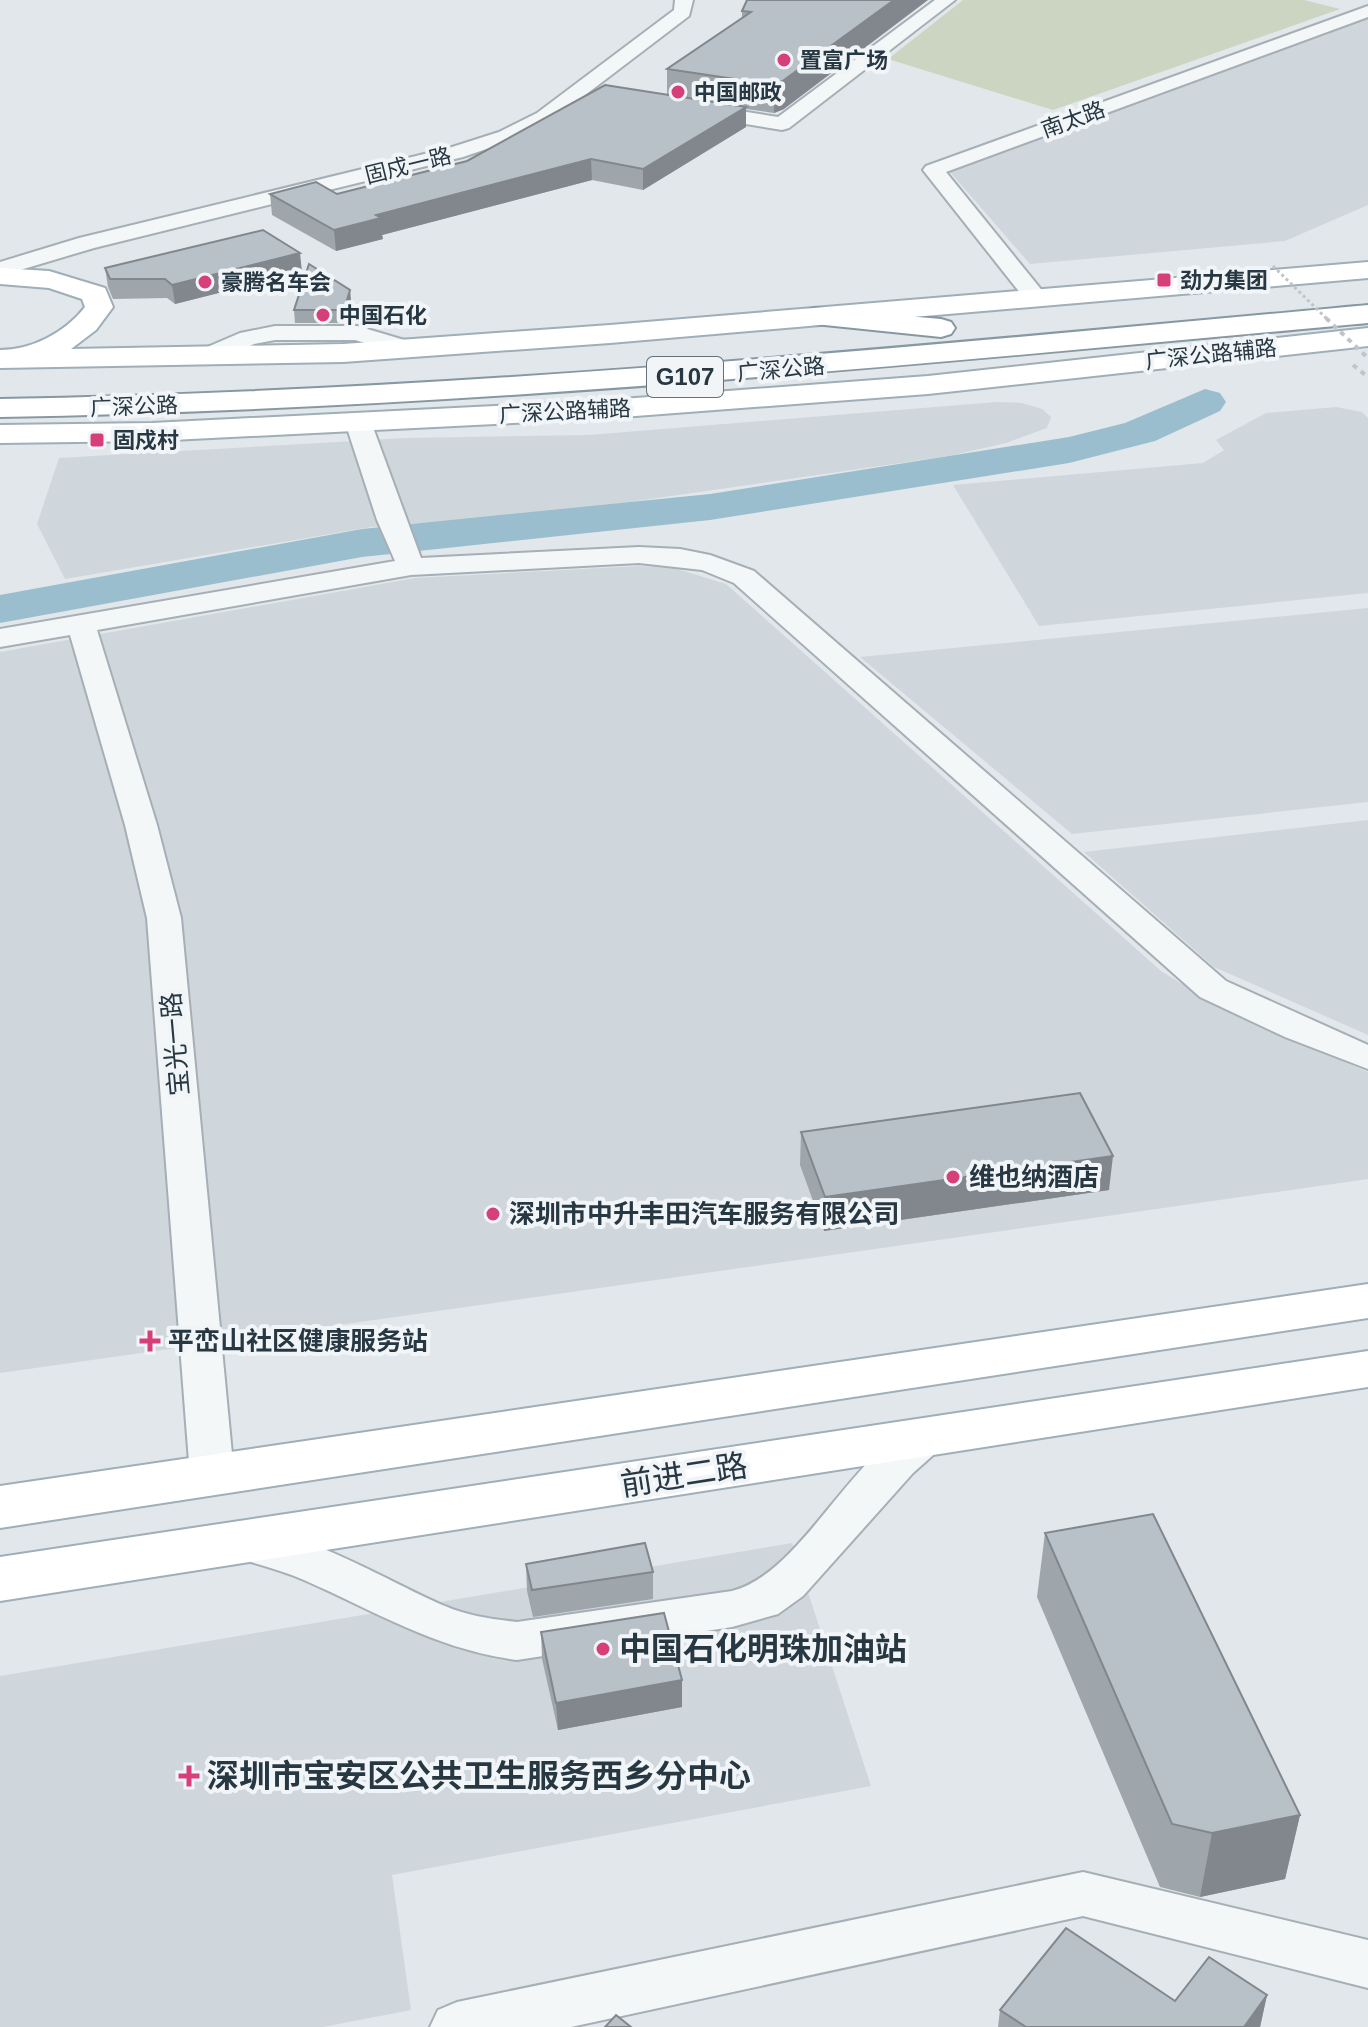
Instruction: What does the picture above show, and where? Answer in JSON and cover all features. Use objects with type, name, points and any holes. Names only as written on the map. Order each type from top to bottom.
[{"type":"main road","points":[[1,365],[409,349],[1368,270]]},
{"type":"main road","points":[[0,276],[37,277],[69,283],[95,294],[99,307],[90,322],[71,337],[1,365]]},
{"type":"main road","name":"广深公路","points":[[1,365],[430,368],[674,352],[1368,289]]},
{"type":"main road","name":"广深公路","points":[[0,408],[433,395],[692,377],[1368,314]]},
{"type":"main road","points":[[815,317],[941,328]]},
{"type":"main road","name":"广深公路辅路","points":[[0,434],[152,432],[596,410],[1358,349]]},
{"type":"main road","points":[[0,416],[37,408]]},
{"type":"main road","points":[[0,1507],[1368,1301]]},
{"type":"main road","name":"前进二路","points":[[0,1579],[1368,1369]]},
{"type":"street","name":"固戍一路","points":[[0,269],[87,243],[485,144],[527,128],[683,12],[684,0]]},
{"type":"street","points":[[672,106],[782,124],[946,0]]},
{"type":"street","points":[[1341,3],[1368,11]]},
{"type":"street","name":"南太路","points":[[1036,298],[933,170],[1368,11]]},
{"type":"street","points":[[577,92],[609,97]]},
{"type":"street","name":"固戍一路","points":[[0,258],[87,243]]},
{"type":"street","points":[[358,422],[391,520],[411,567]]},
{"type":"street","points":[[0,638],[411,567],[639,555],[680,557],[710,563],[744,577],[1213,989],[1368,1058]]},
{"type":"street","name":"宝光一路","points":[[81,624],[141,825],[164,918],[212,1475]]},
{"type":"street","points":[[242,1542],[293,1557],[442,1627],[487,1639],[517,1641],[732,1609],[762,1601],[787,1583],[897,1462],[925,1438]]},
{"type":"street","points":[[457,2027],[1083,1894],[1368,1964]]},
{"type":"path","points":[[1273,266],[1368,358]]},
{"type":"path","points":[[1358,349],[1368,377]]},
{"type":"shaded area","points":[[1368,18],[1368,205],[1285,241],[1030,264],[950,172]]},
{"type":"shaded area","points":[[997,402],[1022,403],[1042,409],[1051,417],[1047,428],[1006,443],[949,456],[553,513],[371,527],[65,579],[37,524],[59,458],[406,438],[589,435]]},
{"type":"shaded area","points":[[1336,407],[1362,412],[1368,418],[1368,593],[1039,626],[953,485],[1203,463],[1224,450],[1216,440],[1266,413]]},
{"type":"shaded area","points":[[639,566],[674,568],[726,584],[1161,971],[1224,1010],[1368,1072],[1368,1179],[0,1373],[0,652],[415,578]]},
{"type":"shaded area","points":[[1368,608],[1368,802],[1072,834],[860,657]]},
{"type":"shaded area","points":[[1368,820],[1368,1035],[1214,967],[1084,852]]},
{"type":"shaded area","points":[[792,1543],[871,1786],[392,1875],[411,2010],[323,2027],[0,2027],[0,1676]]},
{"type":"green space","points":[[963,0],[1304,0],[1340,9],[1053,110],[888,59]]},
{"type":"building","points":[[747,0],[894,0],[775,85],[667,69],[751,12],[742,11]]},
{"type":"building","points":[[605,85],[746,107],[643,169],[591,159],[376,215],[381,218],[334,230],[270,194],[316,182],[337,194],[467,161]]},
{"type":"building","points":[[263,230],[300,253],[172,285],[165,279],[110,279],[105,268]]},
{"type":"building","points":[[309,264],[350,290],[344,310],[294,310]]},
{"type":"building","points":[[1080,1093],[1113,1156],[825,1197],[801,1132]]},
{"type":"building","points":[[1153,1514],[1300,1815],[1212,1833],[1172,1824],[1045,1533]]},
{"type":"building","points":[[645,1543],[653,1572],[532,1590],[526,1564]]},
{"type":"building","points":[[664,1613],[682,1680],[556,1703],[541,1632]]},
{"type":"building","points":[[1066,1928],[1175,2001],[1209,1957],[1267,1995],[1244,2027],[1026,2027],[1000,2010]]},
{"type":"building","points":[[616,2015],[631,2027],[605,2027]]},
{"type":"waterway","points":[[0,609],[362,543],[710,507],[1069,450],[1140,432],[1205,402]]},
{"type":"place","name":"置富广场","points":[[784,60]]},
{"type":"place","name":"中国邮政","points":[[678,92]]},
{"type":"place","name":"劲力集团","points":[[1164,280]]},
{"type":"place","name":"豪腾名车会","points":[[205,282]]},
{"type":"place","name":"中国石化","points":[[323,315]]},
{"type":"place","name":"固戍村","points":[[97,440]]},
{"type":"place","name":"维也纳酒店","points":[[953,1177]]},
{"type":"place","name":"深圳市中升丰田汽车服务有限公司","points":[[493,1214]]},
{"type":"place","name":"平峦山社区健康服务站","points":[[150,1341]]},
{"type":"place","name":"中国石化明珠加油站","points":[[603,1649]]},
{"type":"place","name":"深圳市宝安区公共卫生服务西乡分中心","points":[[189,1776]]}]
